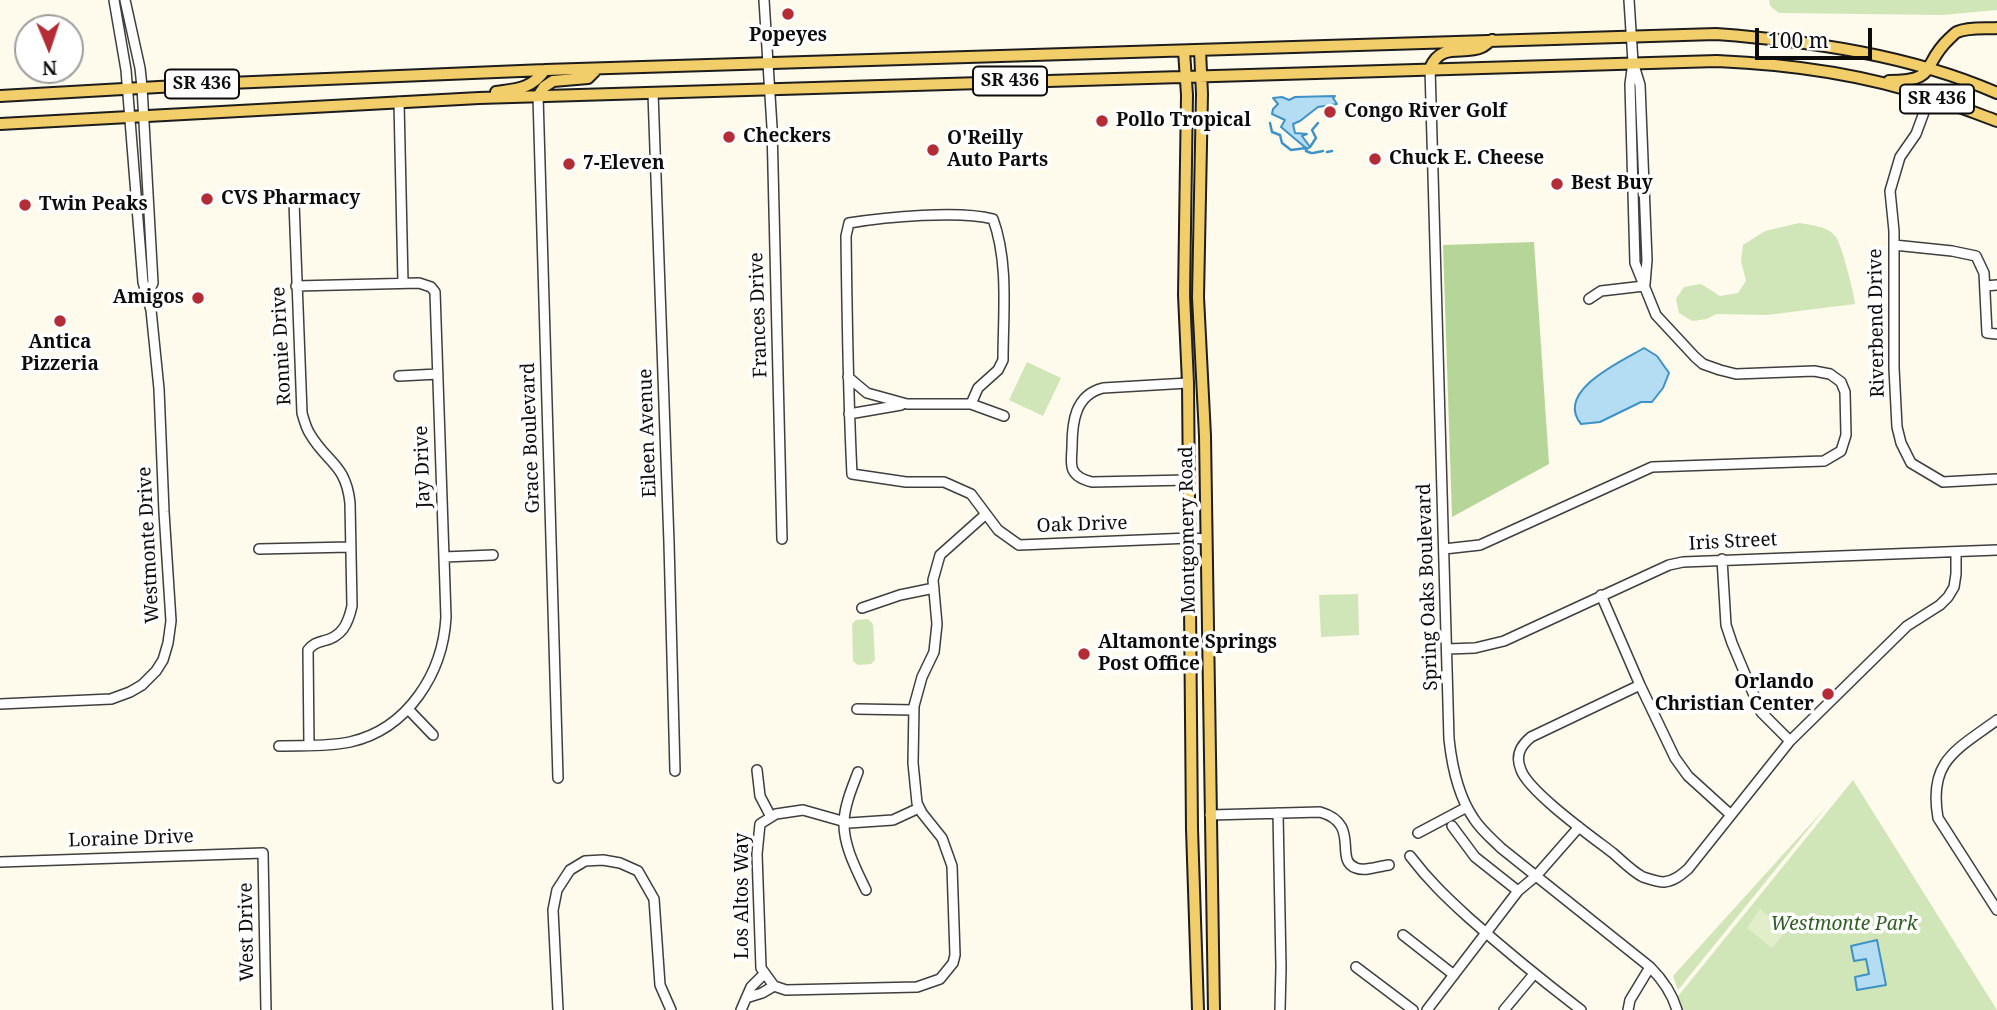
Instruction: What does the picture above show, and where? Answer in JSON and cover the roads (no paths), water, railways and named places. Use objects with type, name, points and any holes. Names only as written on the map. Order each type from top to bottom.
[{"type":"main road","points":[[1876,81],[1920,78],[1929,69],[1943,44],[1956,32],[1997,28]]},
{"type":"main road","name":"SR 436","points":[[0,96],[142,87],[545,70],[1716,34],[1776,38],[1829,46],[1929,69],[1997,93]]},
{"type":"main road","points":[[1430,68],[1438,56],[1450,51],[1480,48],[1492,40]]},
{"type":"main road","name":"Montgomery Road","points":[[1200,50],[1198,298],[1205,436],[1214,1010]]},
{"type":"main road","name":"Montgomery Road","points":[[1184,51],[1184,295],[1188,383],[1194,906],[1198,1010]]},
{"type":"main road","name":"SR 436","points":[[0,124],[538,96],[1717,61],[1773,64],[1876,81],[1930,96],[1997,121]]},
{"type":"main road","points":[[538,96],[544,87],[553,81],[588,78],[597,69]]},
{"type":"main road","points":[[449,100],[527,86],[545,70]]},
{"type":"main road","points":[[1188,383],[1196,392],[1199,419],[1205,436]]},
{"type":"main road","points":[[1191,690],[1208,701]]},
{"type":"main road","points":[[1194,906],[1212,906]]},
{"type":"street","name":"Westmonte Drive","points":[[0,704],[111,699],[142,685],[156,671],[169,643],[171,621],[159,389],[151,310],[143,282],[128,88],[114,0]]},
{"type":"street","name":"Westmonte Drive","points":[[125,0],[142,87],[153,283],[148,293]]},
{"type":"street","name":"Frances Drive","points":[[764,0],[770,90],[782,539]]},
{"type":"street","points":[[1444,549],[1480,545],[1653,467],[1824,461],[1841,451],[1846,435],[1845,392],[1841,382],[1830,374],[1814,371],[1736,374],[1703,364],[1656,315],[1644,286],[1647,261],[1640,85],[1633,62],[1629,0]]},
{"type":"street","name":"Spring Oaks Boulevard","points":[[1430,68],[1447,649],[1451,760],[1455,778],[1474,820],[1485,832],[1660,976],[1677,1010]]},
{"type":"street","name":"Eileen Avenue","points":[[653,93],[675,771]]},
{"type":"street","name":"Grace Boulevard","points":[[538,96],[558,778]]},
{"type":"street","name":"Riverbend Drive","points":[[1930,96],[1916,134],[1900,157],[1891,191],[1897,427],[1911,463],[1943,482],[1997,478]]},
{"type":"street","points":[[399,102],[403,283]]},
{"type":"street","name":"Ronnie Drive","points":[[294,202],[302,413],[311,436],[334,461],[349,489],[352,606],[344,630],[335,638],[316,643],[308,650],[309,745]]},
{"type":"street","points":[[971,404],[978,388],[998,370],[1003,360],[1003,277],[1000,237],[993,219],[979,215],[924,216],[849,223],[846,236],[849,414],[907,404],[971,404],[1004,416]]},
{"type":"street","points":[[1894,245],[1976,256],[1984,273],[1987,333],[1997,334]]},
{"type":"street","name":"Jay Drive","points":[[279,746],[351,741],[368,736],[390,724],[425,690],[442,650],[446,617],[435,292],[426,284],[403,283],[296,286]]},
{"type":"street","points":[[1985,286],[1997,285]]},
{"type":"street","points":[[1589,299],[1601,291],[1644,286]]},
{"type":"street","points":[[399,376],[438,374]]},
{"type":"street","points":[[848,377],[867,393],[907,404]]},
{"type":"street","points":[[1188,383],[1103,388],[1084,396],[1074,419],[1072,463],[1073,471],[1078,476],[1091,482],[1189,480]]},
{"type":"street","name":"Oak Drive","points":[[849,414],[852,474],[906,482],[944,482],[971,494],[998,530],[1019,545],[1206,539]]},
{"type":"street","points":[[746,998],[774,986],[786,990],[917,987],[940,979],[953,963],[952,866],[942,838],[917,803],[913,763],[914,710],[922,677],[934,652],[937,624],[933,580],[940,555],[986,514]]},
{"type":"street","points":[[259,549],[350,547]]},
{"type":"street","name":"Iris Street","points":[[1447,649],[1475,648],[1504,641],[1669,565],[1684,562],[1997,550]]},
{"type":"street","points":[[1640,685],[1531,737],[1522,744],[1519,754],[1520,768],[1525,778],[1579,827],[1642,876],[1664,882],[1675,879],[1688,869],[1790,741],[1907,626],[1948,597],[1954,587],[1956,552]]},
{"type":"street","points":[[444,557],[494,555]]},
{"type":"street","points":[[1722,559],[1725,614],[1732,643],[1761,712],[1790,741]]},
{"type":"street","points":[[862,608],[900,595],[934,588]]},
{"type":"street","points":[[1601,596],[1675,758],[1688,776],[1731,815]]},
{"type":"street","points":[[408,709],[433,734]]},
{"type":"street","points":[[857,709],[914,710]]},
{"type":"street","points":[[1997,720],[1952,753],[1941,769],[1936,787],[1938,818],[1997,910]]},
{"type":"street","points":[[757,770],[760,796],[771,817]]},
{"type":"street","points":[[858,772],[844,822],[852,860],[866,890]]},
{"type":"street","points":[[1418,833],[1449,821],[1467,807]]},
{"type":"street","name":"Los Altos Way","points":[[774,986],[761,968],[757,854],[760,824],[776,814],[803,810],[849,823],[893,820],[919,808]]},
{"type":"street","points":[[1210,815],[1320,812],[1331,815],[1343,829],[1349,864],[1366,869],[1389,864]]},
{"type":"street","points":[[1278,813],[1280,1010]]},
{"type":"street","points":[[1449,821],[1475,857],[1518,891]]},
{"type":"street","points":[[1427,1010],[1518,891],[1536,876],[1579,827]]},
{"type":"street","name":"Loraine Drive","points":[[0,862],[263,853]]},
{"type":"street","name":"West Drive","points":[[263,853],[266,1010]]},
{"type":"street","points":[[1410,856],[1428,880],[1486,933],[1581,1010]]},
{"type":"street","points":[[558,1010],[553,911],[557,890],[570,870],[585,862],[603,860],[620,863],[638,871],[654,899],[660,985],[671,1010]]},
{"type":"street","points":[[1403,935],[1454,975]]},
{"type":"street","points":[[1356,967],[1413,1010]]},
{"type":"street","points":[[1628,1010],[1630,1000],[1650,967]]},
{"type":"street","points":[[741,1010],[751,987],[764,974]]},
{"type":"street","points":[[1504,1010],[1534,974]]},
{"type":"water","points":[[1335,96],[1333,98],[1337,104],[1318,107],[1293,124],[1295,133],[1307,134],[1302,136],[1310,147],[1307,149],[1281,127],[1285,120],[1272,114],[1278,104],[1273,98],[1282,97],[1289,100],[1295,97]]},
{"type":"water","points":[[1644,348],[1657,356],[1669,373],[1663,388],[1652,402],[1641,402],[1600,422],[1581,424],[1575,412],[1576,400],[1583,389],[1607,369]]},
{"type":"water","points":[[1877,940],[1886,985],[1857,990],[1855,977],[1869,974],[1866,959],[1854,961],[1851,946]]},
{"type":"waterway","points":[[1270,123],[1272,132],[1280,135],[1282,143],[1291,150],[1306,148],[1306,151],[1311,153]]},
{"type":"waterway","points":[[1310,147],[1316,138],[1312,130],[1318,123]]},
{"type":"waterway","points":[[1313,153],[1323,151]]},
{"type":"waterway","points":[[1327,152],[1332,151]]},
{"type":"place","name":"Popeyes","points":[[788,14]]},
{"type":"place","name":"Congo River Golf","points":[[1330,112]]},
{"type":"place","name":"Pollo Tropical","points":[[1102,121]]},
{"type":"place","name":"Checkers","points":[[729,137]]},
{"type":"place","name":"O'Reilly Auto Parts","points":[[933,150]]},
{"type":"place","name":"Chuck E. Cheese","points":[[1375,159]]},
{"type":"place","name":"7-Eleven","points":[[569,164]]},
{"type":"place","name":"Best Buy","points":[[1557,184]]},
{"type":"place","name":"CVS Pharmacy","points":[[207,199]]},
{"type":"place","name":"Twin Peaks","points":[[25,205]]},
{"type":"place","name":"Amigos","points":[[198,298]]},
{"type":"place","name":"Antica Pizzeria","points":[[60,321]]},
{"type":"place","name":"Altamonte Springs Post Office","points":[[1084,654]]},
{"type":"place","name":"Orlando Christian Center","points":[[1828,694]]},
{"type":"park label","name":"Westmonte Park","points":[[1844,925]]}]
